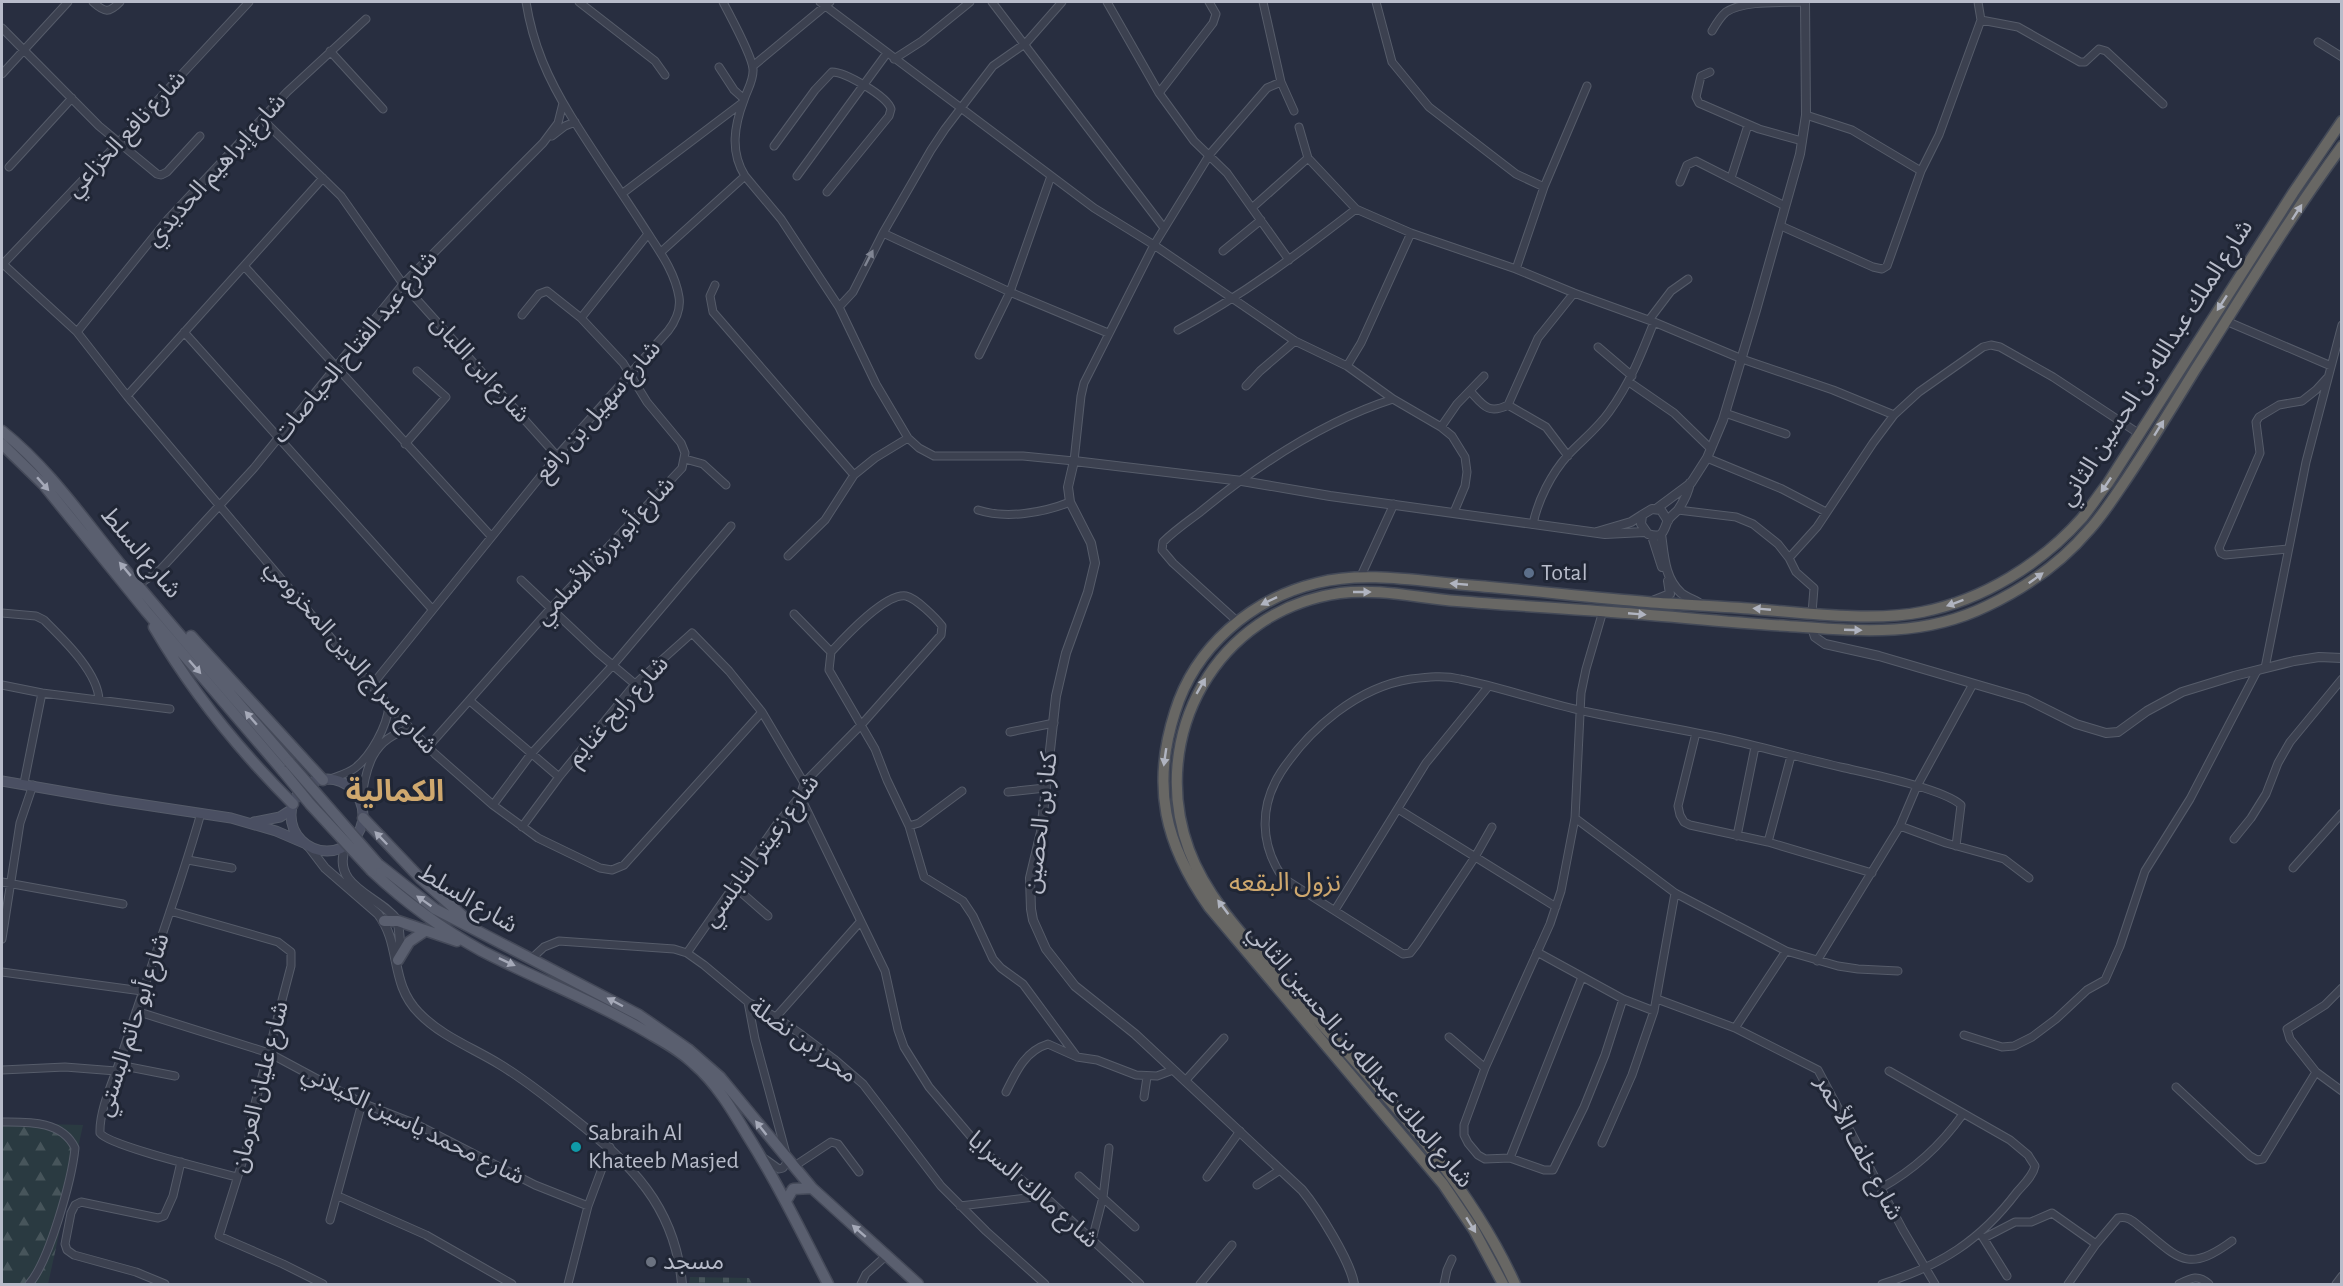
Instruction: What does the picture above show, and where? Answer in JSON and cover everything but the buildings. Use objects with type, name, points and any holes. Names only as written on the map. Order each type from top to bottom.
[{"type":"highway","name":"شارع الملك عبدالله بن الحسين الثاني","points":[[1503,1284],[1474,1230],[1443,1184],[1209,907],[1188,877],[1177,852],[1166,816],[1162,782],[1171,726],[1178,704],[1195,670],[1214,644],[1264,603],[1304,586],[1360,578],[1413,580],[1650,602],[1812,613],[1899,615],[1923,612],[1972,596],[2017,574],[2041,558],[2082,518],[2108,483],[2237,279],[2342,121]]},
{"type":"highway","name":"شارع الملك عبدالله بن الحسين الثاني","points":[[1515,1284],[1497,1249],[1454,1179],[1261,956],[1198,870],[1183,832],[1177,803],[1177,776],[1187,714],[1204,681],[1230,648],[1264,621],[1280,612],[1317,598],[1360,592],[1812,628],[1904,630],[1931,627],[1987,607],[2028,584],[2052,566],[2084,536],[2102,514],[2342,146]]},
{"type":"highway","points":[[2254,254],[2257,261],[2265,261]]},
{"type":"highway","points":[[2237,279],[2246,278],[2249,286]]},
{"type":"highway","points":[[1558,608],[1554,603],[1560,594]]},
{"type":"main road","name":"شارع السلط","points":[[2,431],[28,453],[55,483],[286,767]]},
{"type":"main road","name":"شارع السلط","points":[[2,444],[43,484],[146,611],[375,867],[415,908],[483,951],[614,1014],[685,1056],[704,1073],[725,1100],[759,1154],[786,1201],[828,1284]]},
{"type":"main road","points":[[146,611],[154,629],[200,696],[292,807]]},
{"type":"main road","points":[[162,612],[186,631],[326,780]]},
{"type":"main road","points":[[2,781],[231,818],[276,831],[306,845],[327,852],[346,846],[360,829],[363,818],[361,804],[352,790],[342,783],[326,780],[304,787],[297,794],[292,807],[292,826],[306,845]]},
{"type":"main road","points":[[249,823],[271,820],[292,807]]},
{"type":"main road","points":[[363,818],[422,879],[484,936]]},
{"type":"main road","name":"شارع السلط","points":[[375,867],[427,903],[484,936],[639,1015],[688,1049],[720,1077],[812,1188],[918,1284]]},
{"type":"main road","points":[[384,921],[398,921],[483,951]]},
{"type":"main road","points":[[397,963],[409,942],[425,931]]},
{"type":"main road","points":[[786,1201],[793,1189],[812,1188]]},
{"type":"street","points":[[2,74],[68,2]]},
{"type":"street","points":[[93,2],[107,12],[120,2]]},
{"type":"street","name":"شارع نافع الخزاعي","points":[[2,264],[118,144],[249,2]]},
{"type":"street","points":[[526,2],[533,40],[539,55],[573,119],[543,143]]},
{"type":"street","points":[[579,2],[655,61],[665,75]]},
{"type":"street","points":[[723,2],[753,66],[752,81],[743,101],[734,149],[737,161],[745,176],[781,219],[839,307],[876,384],[908,438],[925,453],[934,456],[1023,456],[1074,460],[1242,481],[1330,496],[1612,535],[1653,534],[1665,530],[1668,521],[1678,510],[1690,483],[1709,453],[1725,413],[1742,359],[1781,226],[1802,141],[1806,115],[1805,2],[1755,4],[1735,8],[1721,16],[1712,31]]},
{"type":"street","points":[[894,59],[922,41],[970,2]]},
{"type":"street","points":[[992,2],[1026,43],[1164,228]]},
{"type":"street","points":[[839,307],[853,292],[882,233],[930,150],[993,66],[1026,43],[1062,2]]},
{"type":"street","points":[[1107,2],[1159,93],[1194,141],[1210,154],[1227,173],[1289,260]]},
{"type":"street","points":[[1159,93],[1213,23],[1216,14],[1209,2]]},
{"type":"street","points":[[1263,2],[1281,82],[1294,111]]},
{"type":"street","points":[[1376,2],[1392,62],[1429,107],[1516,174],[1544,187]]},
{"type":"street","points":[[1781,226],[1882,269],[1887,266],[1921,171],[1946,116],[1981,20],[1978,2]]},
{"type":"street","points":[[753,66],[825,3],[894,59],[1094,208],[1154,245],[1295,341],[1347,366],[1393,399],[1441,427],[1452,436],[1465,457],[1467,472],[1465,486],[1454,512]]},
{"type":"street","name":"شارع إبراهيم الحديدي","points":[[77,332],[168,219],[287,92],[366,19]]},
{"type":"street","points":[[1981,20],[2018,27],[2083,63],[2094,52],[2103,49],[2163,104]]},
{"type":"street","points":[[2,28],[118,144],[157,174],[167,172],[201,136]]},
{"type":"street","points":[[2318,42],[2342,57]]},
{"type":"street","points":[[330,51],[383,109]]},
{"type":"street","points":[[797,176],[887,53]]},
{"type":"street","points":[[719,67],[743,101]]},
{"type":"street","points":[[774,146],[815,90],[832,72],[840,73],[864,85],[889,103],[891,112],[827,192]]},
{"type":"street","points":[[1710,72],[1701,76],[1697,101],[1749,125],[1802,141]]},
{"type":"street","points":[[1074,460],[1082,391],[1108,333],[1154,245],[1210,154],[1267,88],[1281,82]]},
{"type":"street","points":[[1516,269],[1544,187],[1587,86]]},
{"type":"street","points":[[9,167],[72,98]]},
{"type":"street","points":[[623,193],[743,101]]},
{"type":"street","name":"شارع عبد الفتاح الحياصات","points":[[138,585],[160,570],[220,505],[403,284],[543,143],[558,123],[563,103]]},
{"type":"street","points":[[1806,115],[1852,130],[1921,171]]},
{"type":"street","name":"شارع ابن اللبان","points":[[262,119],[341,196],[364,225],[403,284],[557,456]]},
{"type":"street","name":"شارع سهيل بن رافع","points":[[372,685],[490,535],[672,327],[679,297],[675,281],[662,252],[573,119]]},
{"type":"street","points":[[1731,178],[1749,125]]},
{"type":"street","points":[[1299,127],[1308,158],[1356,209],[1411,233],[1516,269],[1742,359],[1844,394],[1894,415]]},
{"type":"street","points":[[1253,207],[1308,158]]},
{"type":"street","points":[[1680,182],[1687,165],[1694,160],[1785,206]]},
{"type":"street","points":[[662,252],[745,176]]},
{"type":"street","points":[[979,355],[1010,292],[1051,176]]},
{"type":"street","points":[[127,396],[324,178]]},
{"type":"street","points":[[1178,330],[1233,299],[1356,209]]},
{"type":"street","points":[[1223,251],[1261,220]]},
{"type":"street","points":[[882,233],[1010,292],[1108,333]]},
{"type":"street","points":[[1347,366],[1361,343],[1411,233]]},
{"type":"street","points":[[581,318],[648,234]]},
{"type":"street","name":"شارع سراج الدين المخزومي","points":[[2,264],[77,332],[127,396],[389,706],[428,747],[493,805],[554,847],[587,864],[605,870],[617,868],[630,859],[762,712]]},
{"type":"street","points":[[245,267],[490,535]]},
{"type":"street","points":[[1533,524],[1536,511],[1548,486],[1568,456],[1596,429],[1630,379],[1651,321],[1671,291],[1688,279]]},
{"type":"street","points":[[715,285],[710,296],[713,312],[854,475]]},
{"type":"street","name":"شارع أبو برزة الأسلمي","points":[[428,747],[551,608],[682,468],[685,459],[681,443],[647,402],[631,375],[600,336],[581,318],[547,291],[539,294],[522,315]]},
{"type":"street","points":[[1470,390],[1482,404],[1491,410],[1508,405],[1538,339],[1574,293]]},
{"type":"street","points":[[2226,321],[2331,366]]},
{"type":"street","points":[[1964,1035],[2002,1047],[2014,1046],[2032,1037],[2056,1019],[2087,990],[2105,980],[2121,946],[2145,871],[2190,799],[2261,669],[2306,462],[2342,325]]},
{"type":"street","points":[[184,332],[432,609]]},
{"type":"street","points":[[1246,386],[1295,341]]},
{"type":"street","points":[[1789,558],[1817,527],[1894,415],[1919,392],[1983,347],[1990,345],[2000,347],[2053,377],[2138,433]]},
{"type":"street","points":[[1598,347],[1630,379],[1674,413],[1709,453],[1826,512]]},
{"type":"street","points":[[405,444],[446,398],[417,371]]},
{"type":"street","points":[[1441,427],[1457,404],[1484,376]]},
{"type":"street","points":[[2288,549],[2225,555],[2219,548],[2260,453],[2256,422],[2259,417],[2279,405],[2302,401],[2329,376]]},
{"type":"street","points":[[1238,622],[1165,554],[1162,546],[1168,537],[1242,481],[1342,419],[1393,399]]},
{"type":"street","points":[[1508,405],[1546,427],[1568,456]]},
{"type":"street","points":[[1725,413],[1786,434]]},
{"type":"street","points":[[788,556],[825,520],[854,475],[875,458],[908,438]]},
{"type":"street","points":[[685,459],[703,464],[726,485]]},
{"type":"street","name":"كناز بن الحصين","points":[[1074,460],[1068,487],[1070,502],[1091,543],[1095,563],[1088,592],[1066,653],[1056,696],[1041,832],[1030,878],[1033,920],[1046,949],[1075,986],[1135,1034],[1240,1131],[1313,1203],[1349,1268],[1354,1284]]},
{"type":"street","points":[[1597,532],[1631,522],[1648,510],[1656,509],[1690,483]]},
{"type":"street","points":[[978,510],[992,514],[1022,513],[1054,508],[1070,502]]},
{"type":"street","points":[[1360,578],[1394,504]]},
{"type":"street","points":[[1656,509],[1664,513],[1668,521]]},
{"type":"street","points":[[1678,510],[1745,519],[1778,544],[1796,572],[1814,588],[1812,613]]},
{"type":"street","points":[[1642,515],[1641,524],[1653,534],[1671,588],[1670,594],[1650,602]]},
{"type":"street","points":[[493,805],[531,754],[613,665],[731,526]]},
{"type":"street","points":[[1666,572],[1681,593],[1702,605]]},
{"type":"street","points":[[521,580],[635,684]]},
{"type":"street","name":"شارع زعيتر النابلسي","points":[[687,953],[777,824],[800,796],[804,783],[862,724],[936,642],[943,631],[942,626],[910,598],[896,597],[881,605],[831,652]]},
{"type":"street","points":[[1603,611],[1586,669],[1581,710],[1575,818],[1564,878],[1556,907],[1485,1068],[1467,1116],[1464,1135],[1472,1149],[1485,1159],[1510,1158],[1544,1170],[1551,1171],[1555,1168],[1588,1096],[1623,999]]},
{"type":"street","points":[[2,613],[36,616],[44,620],[92,675],[98,688],[99,700]]},
{"type":"street","points":[[794,614],[831,652],[829,670],[862,724],[909,826],[924,877],[963,902],[973,916],[993,959],[1023,984],[1077,1057]]},
{"type":"street","points":[[1812,628],[1815,637],[1825,644],[1879,656],[2026,699],[2076,724],[2106,733],[2118,732],[2147,711],[2182,692],[2307,658],[2342,658]]},
{"type":"street","name":"شارع رابح غنايم","points":[[522,827],[559,777],[635,684],[692,633],[729,671],[762,712],[804,783]]},
{"type":"street","points":[[1492,827],[1475,857],[1410,953],[1403,954],[1283,878],[1266,844],[1266,811],[1273,788],[1288,762],[1332,716],[1346,705],[1378,688],[1409,680],[1438,677],[1459,678],[1581,710],[1696,733],[1917,786],[1955,801],[1961,806],[1956,846]]},
{"type":"street","points":[[2234,838],[2251,818],[2266,794],[2278,763],[2290,742],[2342,679]]},
{"type":"street","points":[[1817,962],[1900,826],[1917,786],[1973,684]]},
{"type":"street","points":[[2,685],[42,693],[170,709]]},
{"type":"street","points":[[1335,910],[1426,764],[1488,687]]},
{"type":"street","points":[[2,939],[5,883],[28,784],[42,693]]},
{"type":"street","points":[[470,701],[559,777]]},
{"type":"street","points":[[361,804],[366,772],[374,748],[385,727],[389,706]]},
{"type":"street","points":[[1010,732],[1054,723]]},
{"type":"street","points":[[326,780],[356,768],[374,748],[393,735],[411,729]]},
{"type":"street","points":[[1696,733],[1678,806],[1684,822],[1768,842],[1872,873]]},
{"type":"street","points":[[1737,836],[1755,747]]},
{"type":"street","points":[[1768,842],[1791,756]]},
{"type":"street","points":[[1008,792],[1045,788]]},
{"type":"street","points":[[909,826],[919,823],[962,791]]},
{"type":"street","name":"شارع مالك السرايا","points":[[800,796],[885,971],[890,984],[895,1020],[904,1047],[923,1078],[984,1152],[1042,1196],[1140,1284]]},
{"type":"street","points":[[1398,809],[1556,907]]},
{"type":"street","name":"شارع أبو حاتم البستي","points":[[201,813],[188,860],[117,1068],[100,1124],[101,1136],[181,1162],[237,1177]]},
{"type":"street","points":[[2293,868],[2342,813]]},
{"type":"street","points":[[1575,818],[1675,893],[1786,951],[1817,962],[1858,969],[1898,971]]},
{"type":"street","points":[[1900,826],[1956,846],[2004,859],[2029,878]]},
{"type":"street","points":[[306,845],[326,868],[384,921],[397,963]]},
{"type":"street","points":[[346,846],[342,857],[345,874],[398,921],[400,941],[398,977],[409,1003],[420,1015],[452,1038],[524,1079],[610,1147],[637,1175],[654,1200],[674,1243],[682,1284]]},
{"type":"street","points":[[188,860],[232,868]]},
{"type":"street","points":[[5,883],[123,904]]},
{"type":"street","points":[[735,887],[768,916]]},
{"type":"street","points":[[1602,1143],[1632,1075],[1654,1011],[1675,893]]},
{"type":"street","name":"شارع عليان العرمان","points":[[170,911],[278,942],[291,952],[291,966],[252,1115],[248,1144],[219,1236],[323,1284]]},
{"type":"street","points":[[776,1017],[860,922]]},
{"type":"street","name":"محرز بن نضلة","points":[[531,959],[544,947],[559,941],[674,949],[687,953],[748,1002],[776,1017],[834,1059],[863,1084],[922,1163],[960,1206],[1036,1281],[1045,1284]]},
{"type":"street","points":[[1735,1028],[1786,951]]},
{"type":"street","points":[[1537,952],[1623,999],[1654,1011]]},
{"type":"street","points":[[2,972],[142,991]]},
{"type":"street","points":[[1510,1158],[1582,977]]},
{"type":"street","points":[[2342,988],[2325,1005],[2287,1031],[2290,1039],[2316,1072],[2342,1091]]},
{"type":"street","name":"شارع خلف الأحمر","points":[[1657,999],[1735,1028],[1818,1070],[1935,1284]]},
{"type":"street","points":[[748,1002],[753,1032],[790,1164]]},
{"type":"street","name":"شارع محمد ياسين الكيلاني","points":[[136,1011],[269,1053],[363,1103],[416,1124],[535,1185],[588,1206]]},
{"type":"street","points":[[1449,1037],[1485,1068]]},
{"type":"street","points":[[1185,1081],[1224,1038]]},
{"type":"street","points":[[1006,1092],[1027,1057],[1035,1049],[1048,1044],[1077,1057],[1097,1060],[1120,1070],[1147,1077],[1164,1075],[1173,1070]]},
{"type":"street","points":[[2,1070],[65,1067],[117,1068],[175,1076]]},
{"type":"street","points":[[1889,1071],[2010,1140],[2032,1159],[2035,1166],[2033,1172],[1982,1236]]},
{"type":"street","points":[[2176,1087],[2250,1156],[2260,1160],[2266,1156],[2316,1072]]},
{"type":"street","points":[[1144,1097],[1147,1077]]},
{"type":"street","points":[[330,1220],[363,1103]]},
{"type":"street","points":[[1881,1188],[1918,1164],[1953,1129],[1963,1114]]},
{"type":"street","points":[[2,1122],[34,1123],[54,1127],[69,1138],[75,1148],[64,1199],[50,1245],[40,1271],[29,1284]]},
{"type":"street","points":[[1207,1177],[1240,1131]]},
{"type":"street","points":[[759,1154],[779,1169],[831,1142],[838,1144],[859,1172]]},
{"type":"street","points":[[568,1284],[588,1206],[610,1147]]},
{"type":"street","points":[[1092,1240],[1103,1197],[1108,1148]]},
{"type":"street","points":[[165,1284],[147,1281],[77,1256],[67,1250],[65,1244],[70,1213],[75,1205],[83,1202],[158,1218],[164,1215],[169,1210],[181,1162]]},
{"type":"street","points":[[1257,1185],[1280,1170]]},
{"type":"street","points":[[1079,1176],[1135,1227]]},
{"type":"street","points":[[338,1196],[426,1234],[512,1284]]},
{"type":"street","points":[[960,1206],[1042,1196]]},
{"type":"street","points":[[1882,1284],[1925,1268],[1982,1236],[2015,1222],[2031,1221],[2048,1214],[2057,1215],[2096,1244]]},
{"type":"street","points":[[2068,1284],[2114,1221],[2121,1217],[2130,1219],[2170,1251],[2190,1260],[2206,1258],[2232,1241]]},
{"type":"street","points":[[1982,1236],[2007,1276]]},
{"type":"street","points":[[1200,1284],[1232,1245]]},
{"type":"street","points":[[861,1284],[866,1274],[887,1255]]},
{"type":"street","points":[[1444,1284],[1452,1259]]},
{"type":"street","points":[[2336,1284],[2342,1276]]},
{"type":"street","points":[[2179,1284],[2197,1277],[2209,1284]]},
{"type":"green space","points":[[2,1123],[83,1125],[48,1284],[2,1284]]},
{"type":"green space","points":[[690,1277],[749,1278],[752,1284],[689,1284]]},
{"type":"place","name":"Total","points":[[1529,573]]},
{"type":"place","name":"Sabraih Al Khateeb Masjed","points":[[576,1147]]},
{"type":"place","name":"مسجد","points":[[651,1262]]},
{"type":"district","name":"الكمالية","points":[[395,792]]},
{"type":"district","name":"نزول البقعه","points":[[1285,883]]}]
